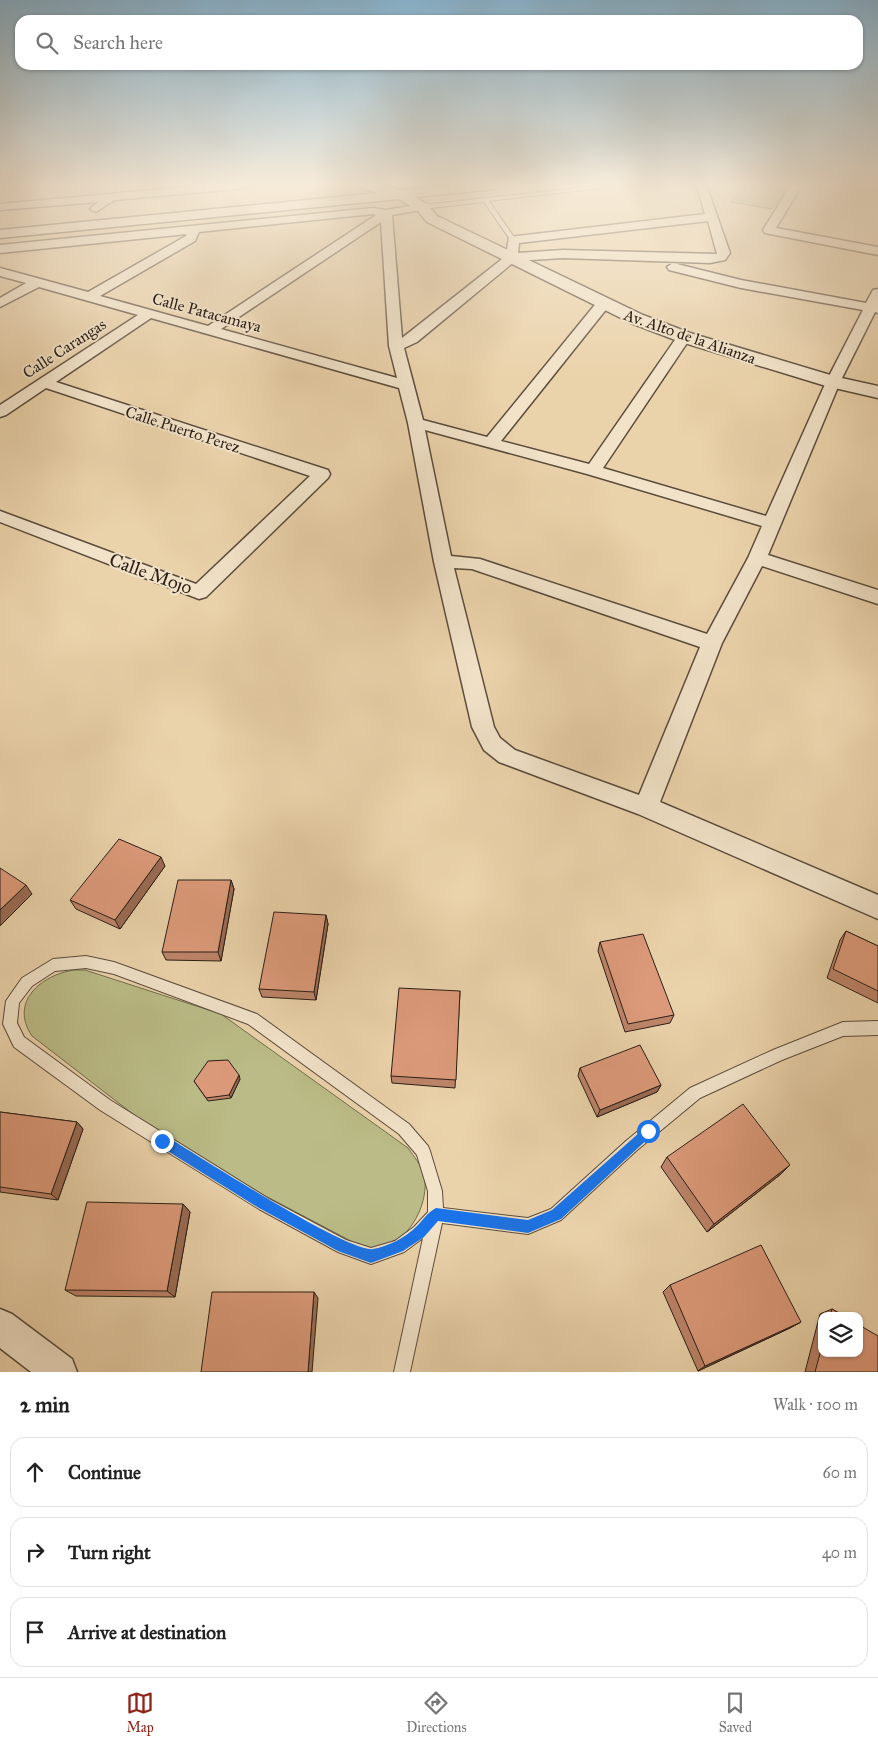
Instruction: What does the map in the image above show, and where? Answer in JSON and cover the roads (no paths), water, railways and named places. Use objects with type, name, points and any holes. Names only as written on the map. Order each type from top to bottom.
[{"type":"street","points":[[89,297],[172,249]]},
{"type":"street","points":[[209,331],[332,249]]},
{"type":"street","points":[[389,249],[396,346],[416,423],[444,562],[483,728],[492,744],[507,756],[646,807],[878,907]]},
{"type":"street","name":"Av. Alto de la Alianza","points":[[495,249],[603,304],[684,337],[833,382],[878,392]]},
{"type":"street","points":[[512,249],[512,257]]},
{"type":"street","points":[[396,346],[412,339],[512,257],[563,254],[710,259],[721,257],[724,253],[723,249]]},
{"type":"street","points":[[644,257],[657,263],[741,284],[876,303],[833,382],[757,558],[712,643],[646,807]]},
{"type":"street","name":"Calle Patacamaya","points":[[0,272],[406,385]]},
{"type":"street","points":[[0,303],[38,282]]},
{"type":"street","points":[[491,442],[603,304]]},
{"type":"street","name":"Calle Carangas","points":[[0,412],[148,314]]},
{"type":"street","points":[[593,470],[684,337]]},
{"type":"street","name":"Calle Puerto Perez","points":[[44,383],[322,474]]},
{"type":"street","points":[[416,423],[593,470],[771,523]]},
{"type":"street","name":"Calle Mojo","points":[[0,516],[199,592],[322,474]]},
{"type":"street","points":[[757,558],[878,597]]},
{"type":"street","points":[[444,562],[473,563],[712,643]]},
{"type":"street","points":[[0,1326],[59,1372]]},
{"type":"lane","points":[[402,1372],[436,1214],[435,1191],[423,1151],[404,1129],[252,1019],[114,968],[86,962],[53,965],[27,982],[13,1001],[10,1024],[19,1042],[105,1105],[264,1204],[343,1247],[371,1256],[399,1247],[419,1232],[436,1214]]},
{"type":"lane","points":[[436,1214],[528,1226],[556,1214],[631,1146],[695,1093],[843,1029],[878,1028]]}]
